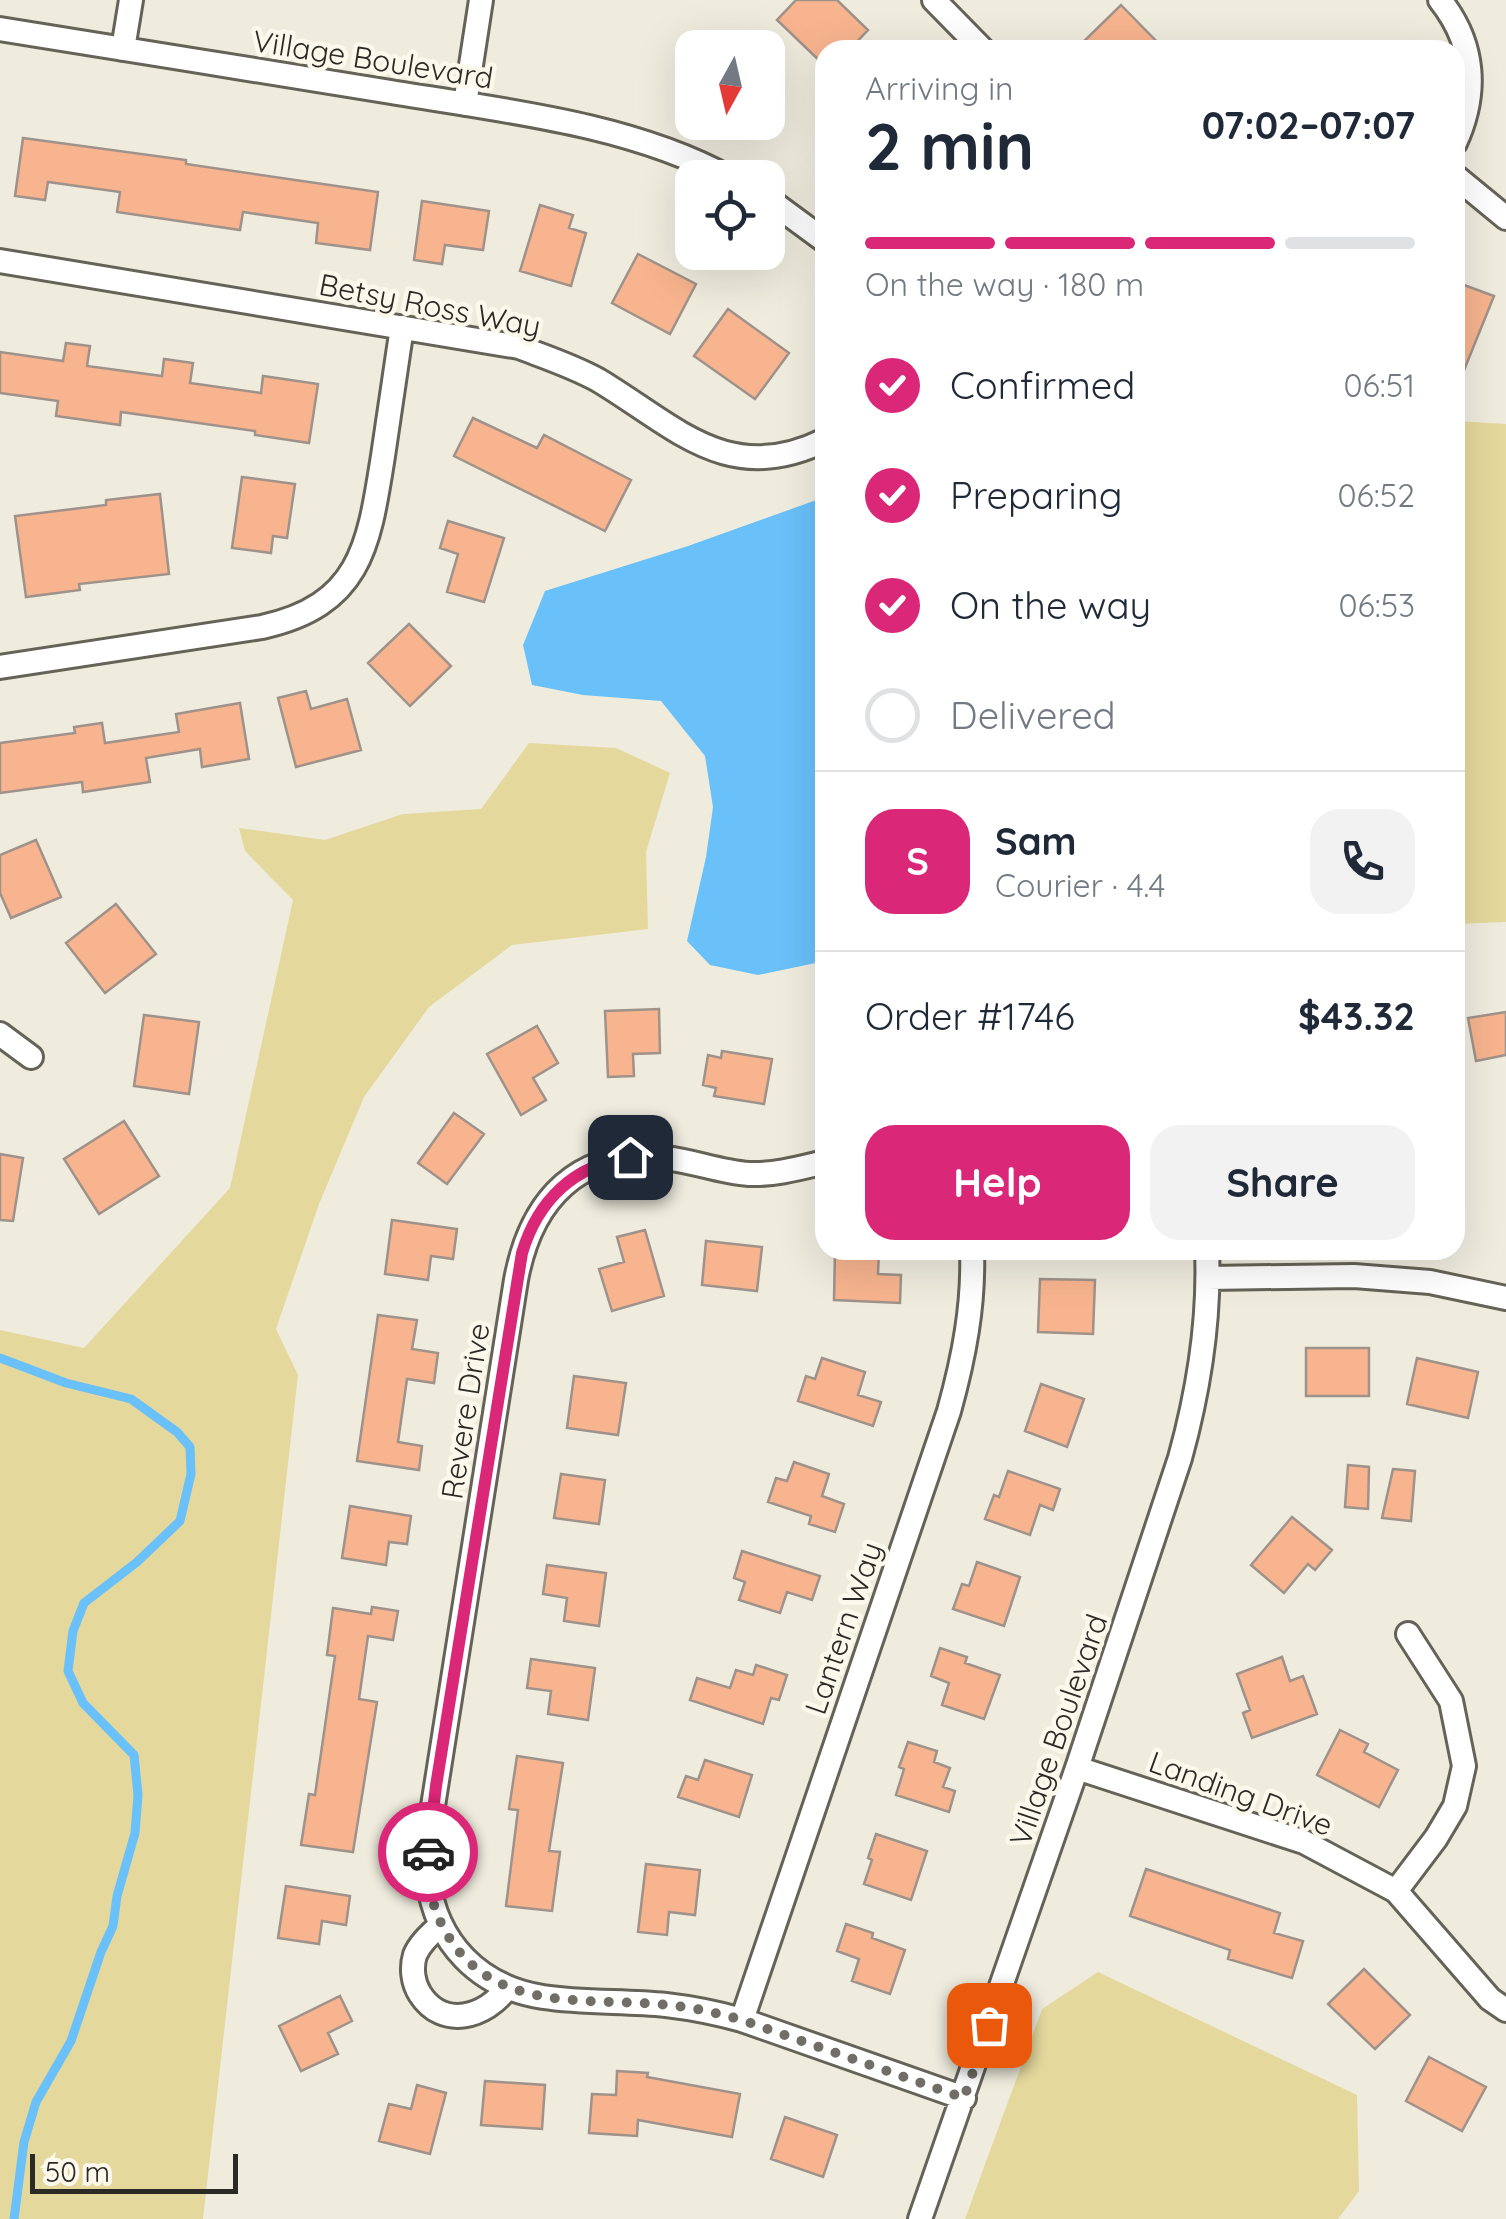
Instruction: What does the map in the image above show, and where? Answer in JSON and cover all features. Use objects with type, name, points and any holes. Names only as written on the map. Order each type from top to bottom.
[{"type":"street","points":[[123,49],[131,0]]},
{"type":"street","points":[[465,104],[481,0]]},
{"type":"street","points":[[934,0],[973,40]]},
{"type":"street","points":[[1440,0],[1463,40]]},
{"type":"street","name":"Village Boulevard","points":[[0,29],[598,128],[692,160]]},
{"type":"street","points":[[1465,47],[1471,72],[1465,116]]},
{"type":"street","points":[[1465,184],[1506,218]]},
{"type":"street","points":[[785,212],[815,234]]},
{"type":"street","name":"Betsy Ross Way","points":[[0,261],[500,343],[567,365],[598,380],[691,441],[712,450],[736,456],[773,456],[815,444]]},
{"type":"street","points":[[0,668],[262,627],[297,617],[327,599],[356,567],[371,528],[402,327]]},
{"type":"street","points":[[0,1034],[31,1057]]},
{"type":"street","name":"Revere Drive","points":[[815,1164],[752,1174],[664,1158],[613,1159],[578,1175],[549,1200],[532,1224],[516,1280],[430,1825],[428,1876],[441,1925],[469,1964],[508,1988],[543,1997],[668,2005],[742,2020],[964,2098]]},
{"type":"street","name":"Lantern Way","points":[[742,2020],[949,1410],[970,1318],[972,1260]]},
{"type":"street","name":"Village Boulevard","points":[[920,2219],[1172,1485],[1194,1407],[1205,1334],[1207,1260]]},
{"type":"street","points":[[1208,1278],[1354,1276],[1430,1282],[1506,1298]]},
{"type":"street","points":[[1396,1891],[1455,1806],[1464,1766],[1451,1701],[1408,1634]]},
{"type":"street","name":"Landing Drive","points":[[1077,1768],[1304,1842],[1396,1891],[1490,1999],[1506,2010]]},
{"type":"street","points":[[441,1925],[425,1940],[412,1969],[416,1988],[428,2004],[444,2014],[470,2016],[496,2002],[508,1988]]},
{"type":"shaded area","points":[[1465,422],[1506,424],[1506,922],[1465,924]]},
{"type":"shaded area","points":[[529,743],[616,748],[670,773],[646,852],[648,929],[512,945],[429,1007],[364,1097],[319,1204],[276,1329],[298,1375],[203,2219],[0,2219],[0,1330],[84,1348],[230,1188],[293,900],[245,851],[239,828],[325,840],[403,814],[481,809]]},
{"type":"shaded area","points":[[1098,1972],[1357,2095],[1359,2191],[1338,2219],[965,2219],[1042,2009]]},
{"type":"water","points":[[815,501],[815,963],[758,975],[710,965],[687,941],[713,807],[705,756],[661,701],[583,695],[532,685],[523,645],[545,591]]},
{"type":"building","points":[[796,0],[837,0],[868,30],[858,40],[815,40],[815,56],[777,20]]},
{"type":"building","points":[[1121,5],[1155,40],[1085,40]]},
{"type":"building","points":[[23,138],[378,192],[370,250],[316,243],[318,223],[243,212],[240,230],[117,212],[120,192],[48,182],[45,200],[15,196]]},
{"type":"building","points":[[422,201],[489,211],[483,250],[445,245],[442,264],[414,260]]},
{"type":"building","points":[[540,205],[573,215],[569,228],[586,233],[571,286],[520,271]]},
{"type":"building","points":[[638,254],[696,284],[670,334],[612,303]]},
{"type":"building","points":[[1465,285],[1494,296],[1465,368]]},
{"type":"building","points":[[728,309],[789,353],[755,399],[694,356]]},
{"type":"building","points":[[66,343],[90,346],[87,366],[162,376],[164,359],[193,363],[190,383],[261,393],[263,376],[318,384],[309,443],[255,435],[255,431],[121,412],[120,425],[56,416],[58,401],[0,393],[0,352],[63,361]]},
{"type":"building","points":[[473,418],[537,448],[544,435],[631,480],[605,531],[454,456]]},
{"type":"building","points":[[242,477],[295,484],[287,538],[273,536],[271,553],[232,548]]},
{"type":"building","points":[[160,494],[169,574],[79,584],[80,590],[26,597],[15,516]]},
{"type":"building","points":[[448,521],[504,538],[484,602],[447,592],[458,554],[440,548]]},
{"type":"building","points":[[409,624],[451,666],[410,706],[368,663]]},
{"type":"building","points":[[306,691],[311,709],[347,699],[361,750],[296,767],[278,698]]},
{"type":"building","points":[[240,703],[249,759],[202,767],[200,749],[146,758],[150,782],[83,792],[82,782],[0,793],[0,743],[75,733],[74,727],[102,723],[105,743],[179,732],[176,714]]},
{"type":"building","points":[[36,840],[61,897],[11,918],[0,893],[0,855]]},
{"type":"building","points":[[116,904],[156,954],[105,993],[66,943]]},
{"type":"building","points":[[659,1009],[660,1053],[633,1054],[634,1076],[608,1077],[605,1011]]},
{"type":"building","points":[[1506,1012],[1506,1055],[1476,1061],[1468,1018]]},
{"type":"building","points":[[144,1015],[199,1022],[189,1094],[134,1086]]},
{"type":"building","points":[[537,1026],[558,1063],[533,1078],[546,1100],[521,1115],[487,1054]]},
{"type":"building","points":[[722,1051],[772,1059],[764,1104],[714,1096],[716,1088],[703,1085],[708,1055],[721,1058]]},
{"type":"building","points":[[454,1113],[484,1134],[447,1184],[418,1163]]},
{"type":"building","points":[[124,1121],[159,1176],[99,1214],[64,1159]]},
{"type":"building","points":[[0,1154],[23,1158],[13,1221],[0,1220]]},
{"type":"building","points":[[392,1220],[457,1229],[453,1259],[431,1256],[428,1280],[385,1274]]},
{"type":"building","points":[[645,1230],[664,1296],[612,1311],[599,1269],[624,1262],[617,1237]]},
{"type":"building","points":[[706,1241],[762,1247],[757,1291],[702,1285]]},
{"type":"building","points":[[835,1260],[879,1260],[878,1274],[901,1275],[900,1303],[834,1300]]},
{"type":"building","points":[[1040,1279],[1095,1280],[1093,1334],[1038,1332]]},
{"type":"building","points":[[378,1315],[417,1320],[412,1349],[438,1353],[434,1383],[407,1379],[398,1442],[422,1446],[419,1470],[357,1461]]},
{"type":"building","points":[[1306,1348],[1369,1348],[1369,1396],[1306,1396]]},
{"type":"building","points":[[822,1358],[865,1372],[858,1395],[881,1402],[873,1426],[798,1401],[806,1376],[815,1379]]},
{"type":"building","points":[[1417,1358],[1478,1372],[1468,1418],[1407,1404]]},
{"type":"building","points":[[574,1376],[626,1383],[618,1435],[567,1428]]},
{"type":"building","points":[[1041,1384],[1084,1399],[1067,1447],[1025,1431]]},
{"type":"building","points":[[794,1462],[829,1474],[822,1496],[844,1504],[835,1532],[809,1524],[811,1516],[768,1502],[776,1478],[787,1481]]},
{"type":"building","points":[[1348,1465],[1369,1467],[1368,1509],[1345,1507]]},
{"type":"building","points":[[1393,1469],[1415,1471],[1411,1521],[1382,1518]]},
{"type":"building","points":[[1008,1471],[1060,1489],[1053,1510],[1040,1505],[1030,1535],[985,1519],[994,1495],[999,1497]]},
{"type":"building","points":[[561,1474],[605,1480],[599,1524],[554,1518]]},
{"type":"building","points":[[350,1506],[411,1516],[407,1544],[389,1542],[386,1565],[342,1558]]},
{"type":"building","points":[[1292,1517],[1332,1550],[1315,1570],[1308,1564],[1284,1593],[1251,1565]]},
{"type":"building","points":[[742,1551],[820,1576],[812,1600],[787,1592],[780,1613],[739,1600],[745,1582],[734,1578]]},
{"type":"building","points":[[977,1562],[1020,1577],[1004,1626],[953,1609],[962,1584],[969,1586]]},
{"type":"building","points":[[547,1565],[606,1573],[599,1626],[564,1621],[567,1598],[543,1594]]},
{"type":"building","points":[[372,1607],[398,1611],[393,1640],[368,1636],[359,1699],[377,1702],[353,1852],[301,1845],[309,1794],[315,1795],[335,1656],[327,1655],[333,1608],[371,1614]]},
{"type":"building","points":[[940,1648],[967,1657],[965,1663],[1000,1675],[984,1719],[942,1705],[949,1683],[931,1676]]},
{"type":"building","points":[[1282,1657],[1290,1681],[1303,1676],[1317,1714],[1252,1738],[1243,1713],[1250,1710],[1237,1674]]},
{"type":"building","points":[[531,1659],[595,1668],[588,1720],[548,1714],[551,1691],[527,1688]]},
{"type":"building","points":[[756,1665],[787,1675],[779,1700],[771,1698],[763,1724],[690,1700],[697,1678],[730,1688],[736,1670],[753,1675]]},
{"type":"building","points":[[1340,1730],[1368,1744],[1364,1752],[1398,1770],[1379,1807],[1317,1775]]},
{"type":"building","points":[[908,1742],[937,1751],[934,1762],[950,1768],[943,1787],[955,1791],[949,1812],[896,1795],[904,1769],[899,1767]]},
{"type":"building","points":[[517,1756],[563,1763],[549,1851],[560,1852],[552,1911],[506,1906],[518,1810],[509,1809]]},
{"type":"building","points":[[705,1760],[752,1775],[739,1817],[678,1797],[686,1776],[698,1780]]},
{"type":"building","points":[[876,1834],[927,1851],[911,1900],[864,1884]]},
{"type":"building","points":[[646,1864],[700,1870],[695,1915],[669,1912],[667,1935],[638,1932]]},
{"type":"building","points":[[1146,1869],[1280,1913],[1274,1933],[1303,1941],[1292,1978],[1228,1959],[1230,1950],[1130,1916]]},
{"type":"building","points":[[286,1886],[350,1896],[346,1925],[322,1921],[319,1944],[278,1938]]},
{"type":"building","points":[[846,1924],[905,1950],[890,1994],[852,1981],[859,1959],[837,1951]]},
{"type":"building","points":[[1364,1969],[1410,2015],[1375,2049],[1328,2004]]},
{"type":"building","points":[[340,1996],[352,2021],[328,2033],[338,2054],[301,2071],[279,2026]]},
{"type":"building","points":[[1429,2057],[1486,2087],[1462,2131],[1406,2101]]},
{"type":"building","points":[[617,2071],[648,2073],[647,2077],[740,2094],[732,2137],[638,2120],[637,2136],[589,2133],[592,2094],[616,2095]]},
{"type":"building","points":[[485,2081],[545,2085],[542,2129],[481,2125]]},
{"type":"building","points":[[417,2085],[446,2093],[430,2154],[379,2141],[389,2104],[411,2109]]},
{"type":"building","points":[[785,2117],[837,2135],[823,2177],[771,2159]]},
{"type":"waterway","points":[[0,1358],[66,1383],[131,1399],[177,1432],[190,1447],[191,1474],[180,1521],[137,1562],[84,1603],[73,1631],[68,1671],[83,1703],[134,1755],[138,1795],[135,1833],[117,1896],[113,1926],[71,2041],[36,2102],[24,2142],[14,2219]]},
{"type":"way so far","points":[[428,1852],[430,1891],[448,1937],[477,1972],[519,1992],[668,2005],[714,2013],[964,2098],[989,2025]]},
{"type":"route","points":[[428,1852],[522,1253],[532,1224],[556,1193],[599,1163],[630,1157]]}]
